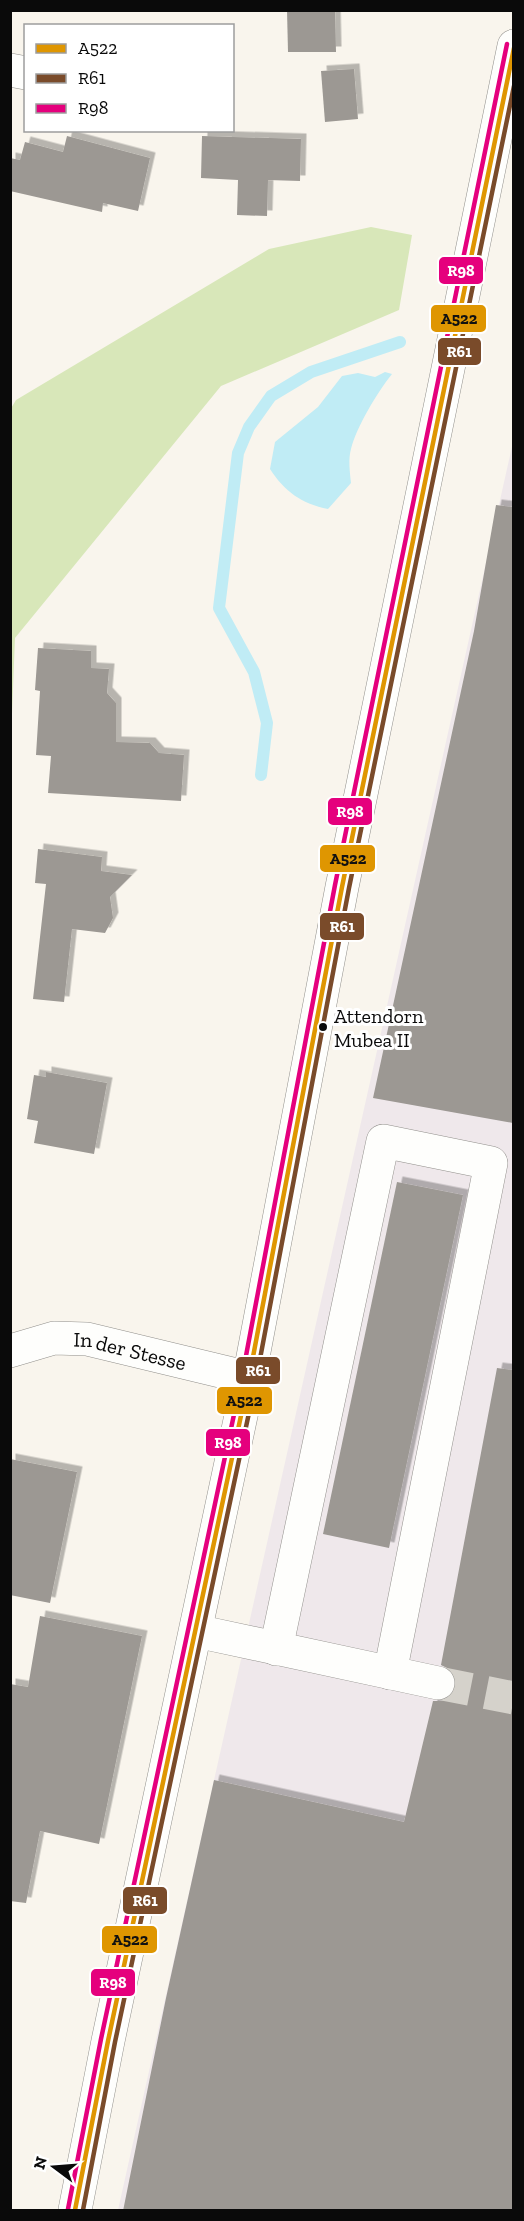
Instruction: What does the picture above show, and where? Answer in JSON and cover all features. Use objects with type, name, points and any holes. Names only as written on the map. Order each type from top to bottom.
[{"type":"street","points":[[75,2211],[108,2041],[249,1378],[342,886],[513,46]]},
{"type":"street","points":[[276,1649],[383,1141],[459,1156],[491,1163],[390,1673]]},
{"type":"street","name":"In der Stesse","points":[[10,1351],[54,1338],[87,1339],[249,1378]]},
{"type":"street","points":[[196,1631],[438,1683]]},
{"type":"shaded area","points":[[513,442],[513,2210],[118,2210]]},
{"type":"green space","points":[[371,227],[412,235],[399,310],[221,386],[15,638],[11,739],[10,410],[16,400],[269,249]]},
{"type":"water","points":[[385,372],[392,374],[368,410],[351,449],[349,462],[351,483],[328,509],[310,504],[294,495],[281,484],[270,469],[275,442],[318,407],[342,376],[358,373],[375,377]]},
{"type":"building","points":[[287,10],[335,10],[336,52],[288,52]]},
{"type":"building","points":[[354,69],[358,119],[325,122],[321,71]]},
{"type":"building","points":[[67,136],[150,158],[138,211],[103,203],[102,212],[10,191],[10,158],[20,160],[25,142],[63,152]]},
{"type":"building","points":[[202,136],[301,139],[300,181],[268,180],[267,216],[237,215],[238,180],[201,178]]},
{"type":"building","points":[[496,505],[513,507],[513,1123],[373,1098],[474,631]]},
{"type":"building","points":[[38,648],[91,651],[91,668],[109,669],[107,693],[116,703],[116,742],[150,743],[159,753],[184,755],[181,801],[48,793],[51,756],[36,755],[40,691],[35,690]]},
{"type":"building","points":[[38,849],[102,857],[101,871],[132,875],[110,897],[113,918],[105,933],[72,929],[64,1002],[33,999],[46,884],[35,883]]},
{"type":"building","points":[[46,1072],[107,1083],[94,1154],[34,1143],[38,1121],[27,1119],[34,1075],[46,1077]]},
{"type":"building","points":[[397,1182],[463,1195],[389,1548],[323,1534]]},
{"type":"building","points":[[497,1368],[513,1370],[513,2211],[123,2211],[166,1998],[214,1780],[404,1822],[433,1701],[444,1701],[452,1695],[456,1686],[456,1678],[451,1670],[441,1665]]},
{"type":"building","points":[[10,1459],[77,1472],[50,1603],[10,1595]]},
{"type":"building","points":[[40,1616],[142,1636],[99,1844],[40,1831],[26,1903],[10,1901],[10,1684],[28,1687]]},
{"type":"waterway","points":[[261,775],[267,723],[254,672],[219,608],[238,453],[249,427],[271,396],[311,372],[400,342]]},
{"type":"tunnel","points":[[438,1683],[514,1698]]},
{"type":"transit line","name":"R98","points":[[68,2209],[101,2039],[242,1377],[335,885],[507,44]]},
{"type":"transit line","name":"A522","points":[[75,2210],[108,2041],[249,1378],[342,887],[514,48]]},
{"type":"transit line","name":"R61","points":[[83,2210],[115,2042],[256,1380],[349,888],[514,86]]},
{"type":"place","name":"Attendorn Mubea II","points":[[323,1027]]}]
